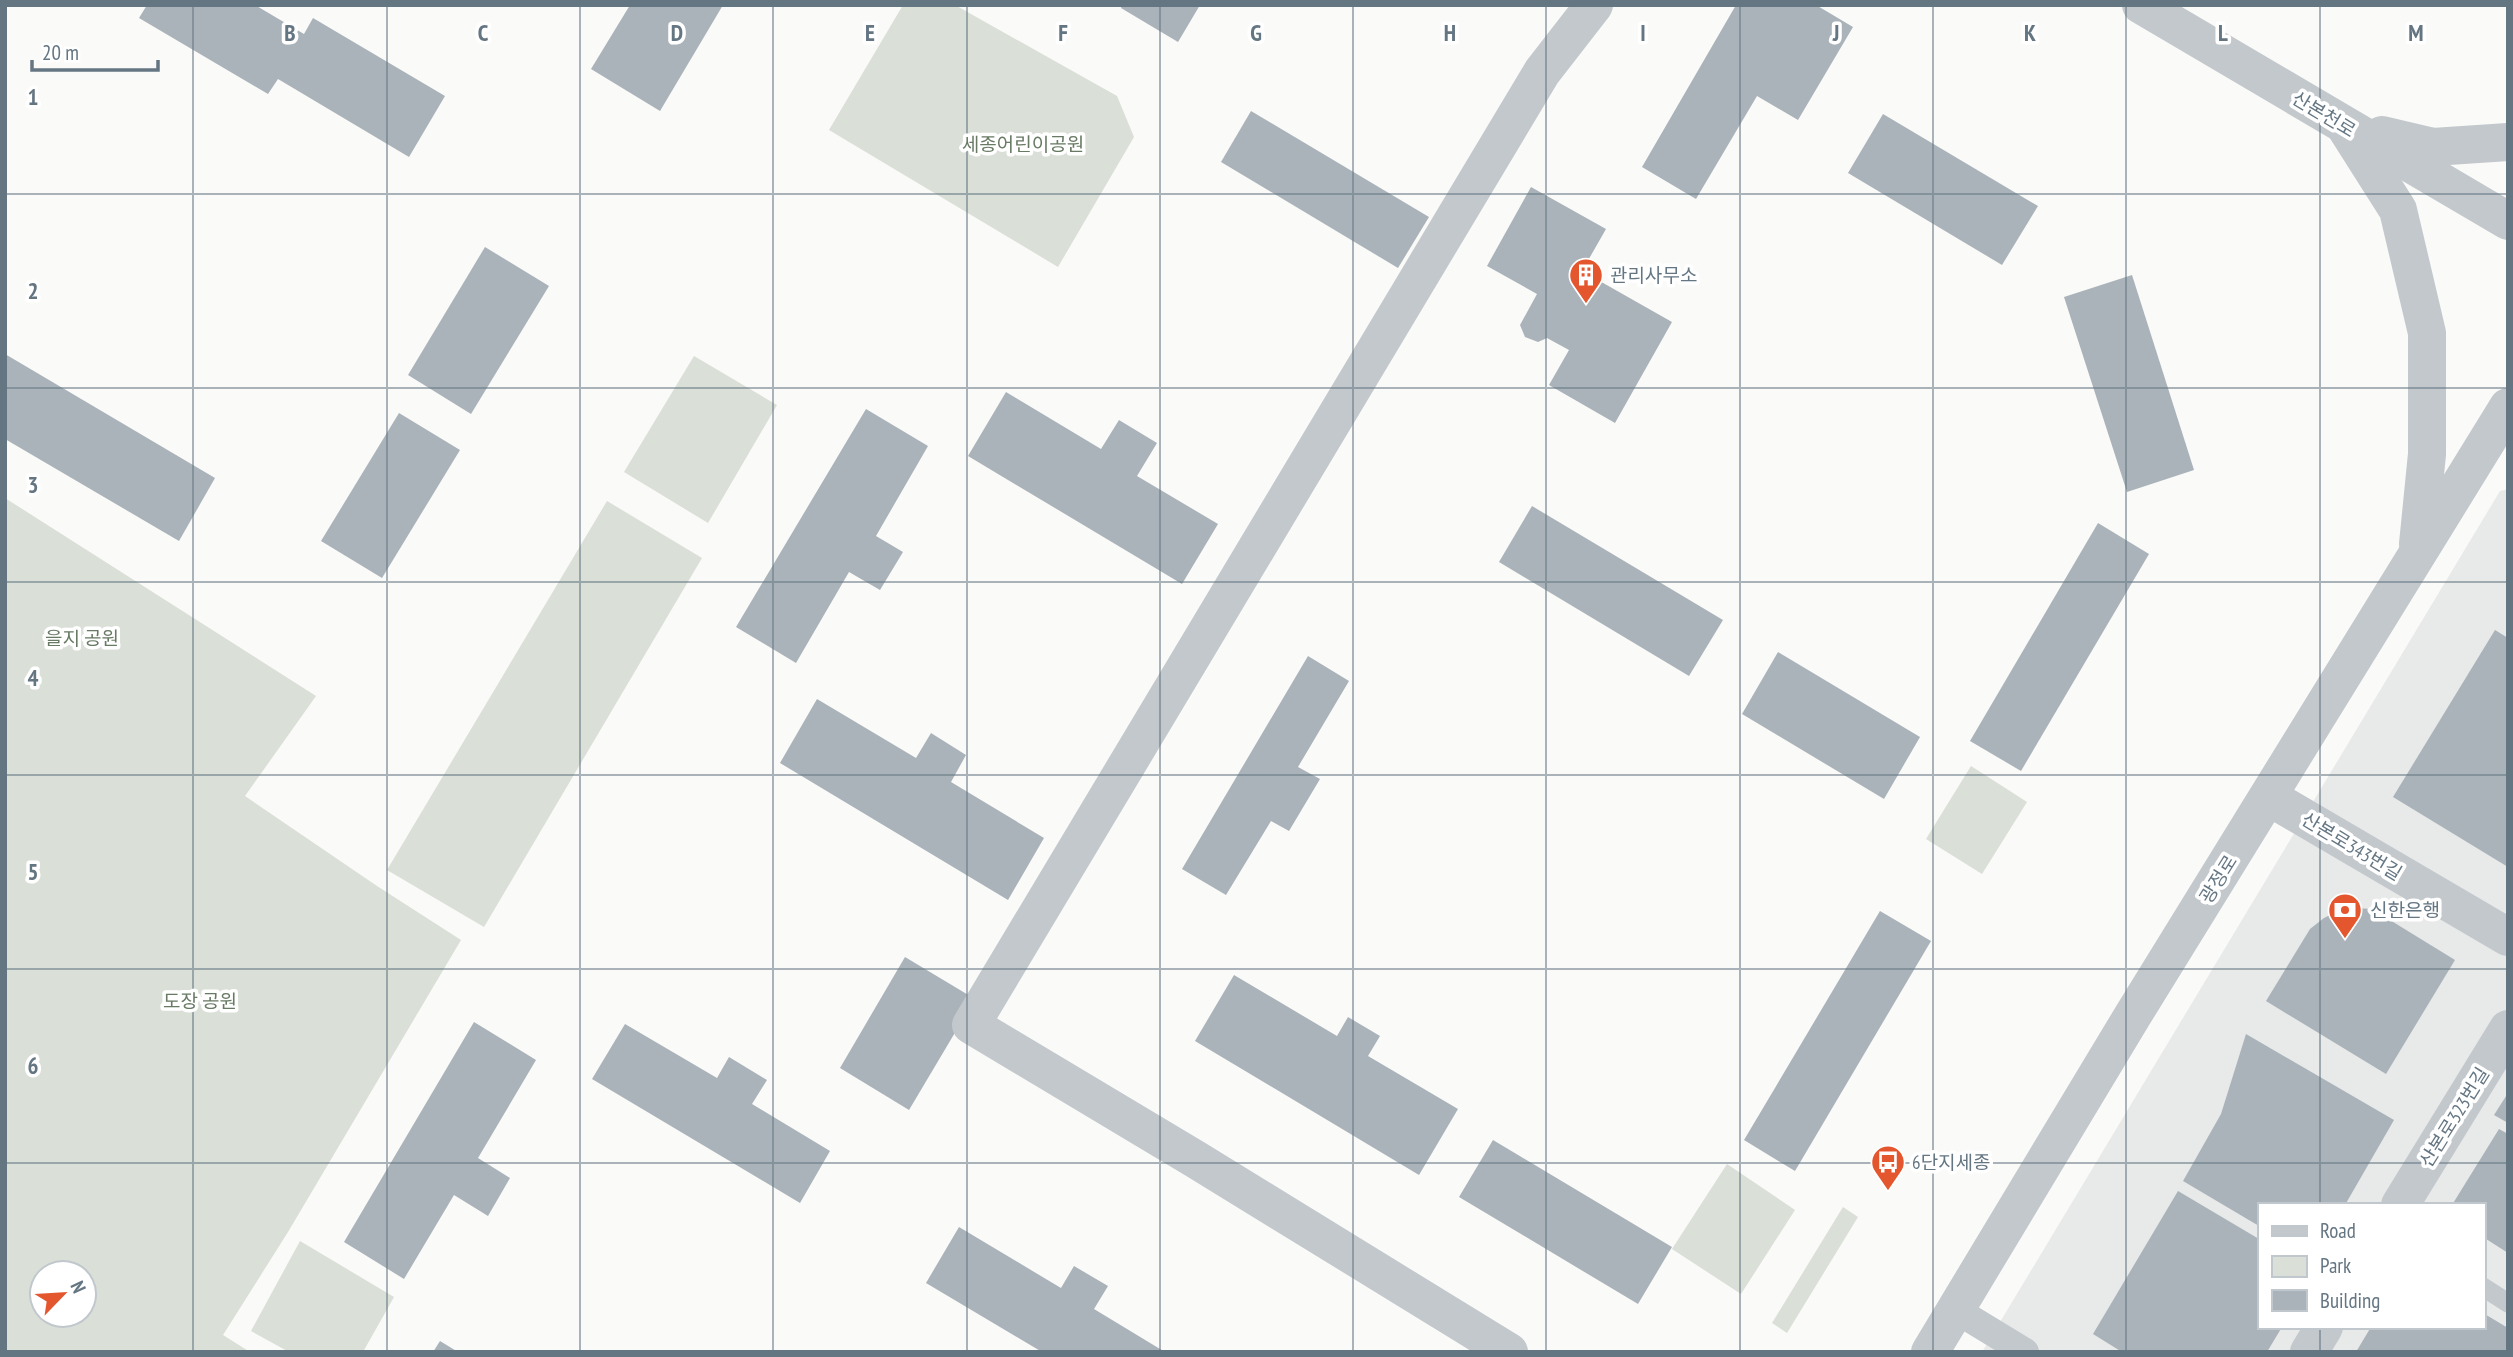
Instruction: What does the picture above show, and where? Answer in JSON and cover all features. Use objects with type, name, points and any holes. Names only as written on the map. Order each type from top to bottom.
[{"type":"street","points":[[1509,1352],[971,1025],[1542,72],[1594,5]]},
{"type":"street","name":"산본천로","points":[[2141,5],[2508,222]]},
{"type":"street","points":[[2346,128],[2433,147],[2508,142]]},
{"type":"street","points":[[2346,128],[2398,210],[2427,333],[2427,454],[2417,555]]},
{"type":"street","name":"광정로","points":[[1930,1352],[2140,1004],[2508,407]]},
{"type":"street","points":[[2417,555],[2502,463],[2508,460]]},
{"type":"street","name":"산본로343번길","points":[[2269,797],[2508,937]]},
{"type":"street","name":"산본로323번길","points":[[2401,1203],[2508,1029]]},
{"type":"street","points":[[1956,1310],[2025,1352]]},
{"type":"street","points":[[2309,1352],[2323,1329]]},
{"type":"lane","points":[[2485,1288],[2508,1303]]},
{"type":"shaded area","points":[[2508,489],[2508,1352],[1982,1352],[2500,491]]},
{"type":"green space","name":"세종어린이공원","points":[[903,5],[955,5],[1117,96],[1134,137],[1058,267],[829,130]]},
{"type":"green space","points":[[694,356],[777,405],[708,523],[624,472]]},
{"type":"green space","name":"도장 공원","points":[[5,498],[316,696],[245,796],[461,940],[288,1232],[223,1335],[250,1352],[5,1352]]},
{"type":"green space","points":[[607,501],[702,558],[484,927],[387,870]]},
{"type":"green space","points":[[1971,766],[2027,802],[1982,874],[1926,839]]},
{"type":"green space","points":[[1727,1164],[1795,1210],[1741,1294],[1672,1249]]},
{"type":"green space","points":[[1843,1207],[1858,1217],[1787,1333],[1772,1323]]},
{"type":"green space","points":[[300,1241],[394,1297],[363,1352],[289,1352],[251,1331]]},
{"type":"building","points":[[147,5],[255,5],[304,34],[313,18],[445,96],[409,157],[278,79],[268,94],[139,18]]},
{"type":"building","points":[[630,5],[723,5],[660,111],[591,69]]},
{"type":"building","points":[[1122,5],[1200,5],[1178,42],[1121,8]]},
{"type":"building","points":[[1736,5],[1816,5],[1853,27],[1798,120],[1757,96],[1696,199],[1642,167]]},
{"type":"building","points":[[1251,111],[1429,217],[1398,268],[1221,162]]},
{"type":"building","points":[[1883,114],[2038,206],[2002,265],[1848,173]]},
{"type":"building","name":"관리사무소","points":[[1531,187],[1606,229],[1582,271],[1672,322],[1615,423],[1549,385],[1569,350],[1547,338],[1538,342],[1525,337],[1520,325],[1537,294],[1487,266]]},
{"type":"building","points":[[485,247],[549,286],[471,414],[408,375]]},
{"type":"building","points":[[2132,275],[2194,470],[2127,492],[2064,297]]},
{"type":"building","points":[[5,354],[215,478],[179,541],[5,439]]},
{"type":"building","points":[[1006,392],[1101,449],[1119,420],[1157,443],[1137,476],[1218,524],[1182,584],[968,456]]},
{"type":"building","points":[[866,409],[928,446],[876,536],[903,552],[880,590],[849,572],[796,663],[736,627]]},
{"type":"building","points":[[399,413],[460,450],[382,578],[321,541]]},
{"type":"building","points":[[1532,506],[1723,620],[1689,676],[1499,562]]},
{"type":"building","points":[[2098,523],[2149,554],[2021,771],[1970,741]]},
{"type":"building","points":[[2495,630],[2508,638],[2508,867],[2393,797]]},
{"type":"building","points":[[1778,652],[1920,737],[1884,799],[1742,714]]},
{"type":"building","points":[[1308,656],[1349,681],[1298,767],[1320,779],[1289,831],[1271,821],[1226,895],[1182,869]]},
{"type":"building","points":[[817,699],[916,758],[931,733],[966,755],[951,782],[1044,838],[1008,900],[780,763]]},
{"type":"building","points":[[2372,909],[2455,960],[2386,1074],[2266,1001],[2310,929],[2340,910]]},
{"type":"building","points":[[1880,911],[1931,941],[1795,1171],[1744,1140]]},
{"type":"building","points":[[905,957],[975,999],[909,1110],[840,1068]]},
{"type":"building","points":[[1234,975],[1337,1036],[1348,1017],[1380,1036],[1368,1056],[1458,1109],[1419,1175],[1195,1041]]},
{"type":"building","points":[[474,1022],[536,1060],[478,1158],[510,1178],[488,1216],[454,1195],[404,1279],[344,1242]]},
{"type":"building","points":[[625,1024],[717,1078],[729,1057],[767,1080],[752,1104],[830,1151],[800,1203],[592,1079]]},
{"type":"building","points":[[2246,1034],[2394,1120],[2346,1203],[2258,1203],[2258,1225],[2183,1181],[2221,1114]]},
{"type":"building","points":[[2508,1093],[2508,1123],[2494,1115]]},
{"type":"building","points":[[2499,1129],[2508,1134],[2508,1253],[2485,1238],[2485,1203],[2453,1203]]},
{"type":"building","points":[[1493,1140],[1672,1247],[1638,1304],[1459,1197]]},
{"type":"building","points":[[2178,1191],[2258,1238],[2258,1329],[2281,1329],[2267,1352],[2122,1352],[2093,1334]]},
{"type":"building","points":[[959,1227],[1061,1288],[1074,1266],[1108,1286],[1094,1309],[1165,1352],[1042,1352],[926,1283]]},
{"type":"building","points":[[2485,1314],[2508,1328],[2508,1352],[2356,1352],[2370,1329],[2485,1329]]},
{"type":"building","points":[[440,1341],[458,1352],[433,1352]]},
{"type":"place","name":"관리사무소","points":[[1586,305]]},
{"type":"place","name":"신한은행","points":[[2345,940]]},
{"type":"place","name":"6단지세종","points":[[1888,1192]]},
{"type":"park label","name":"을지 공원","points":[[82,638]]}]
